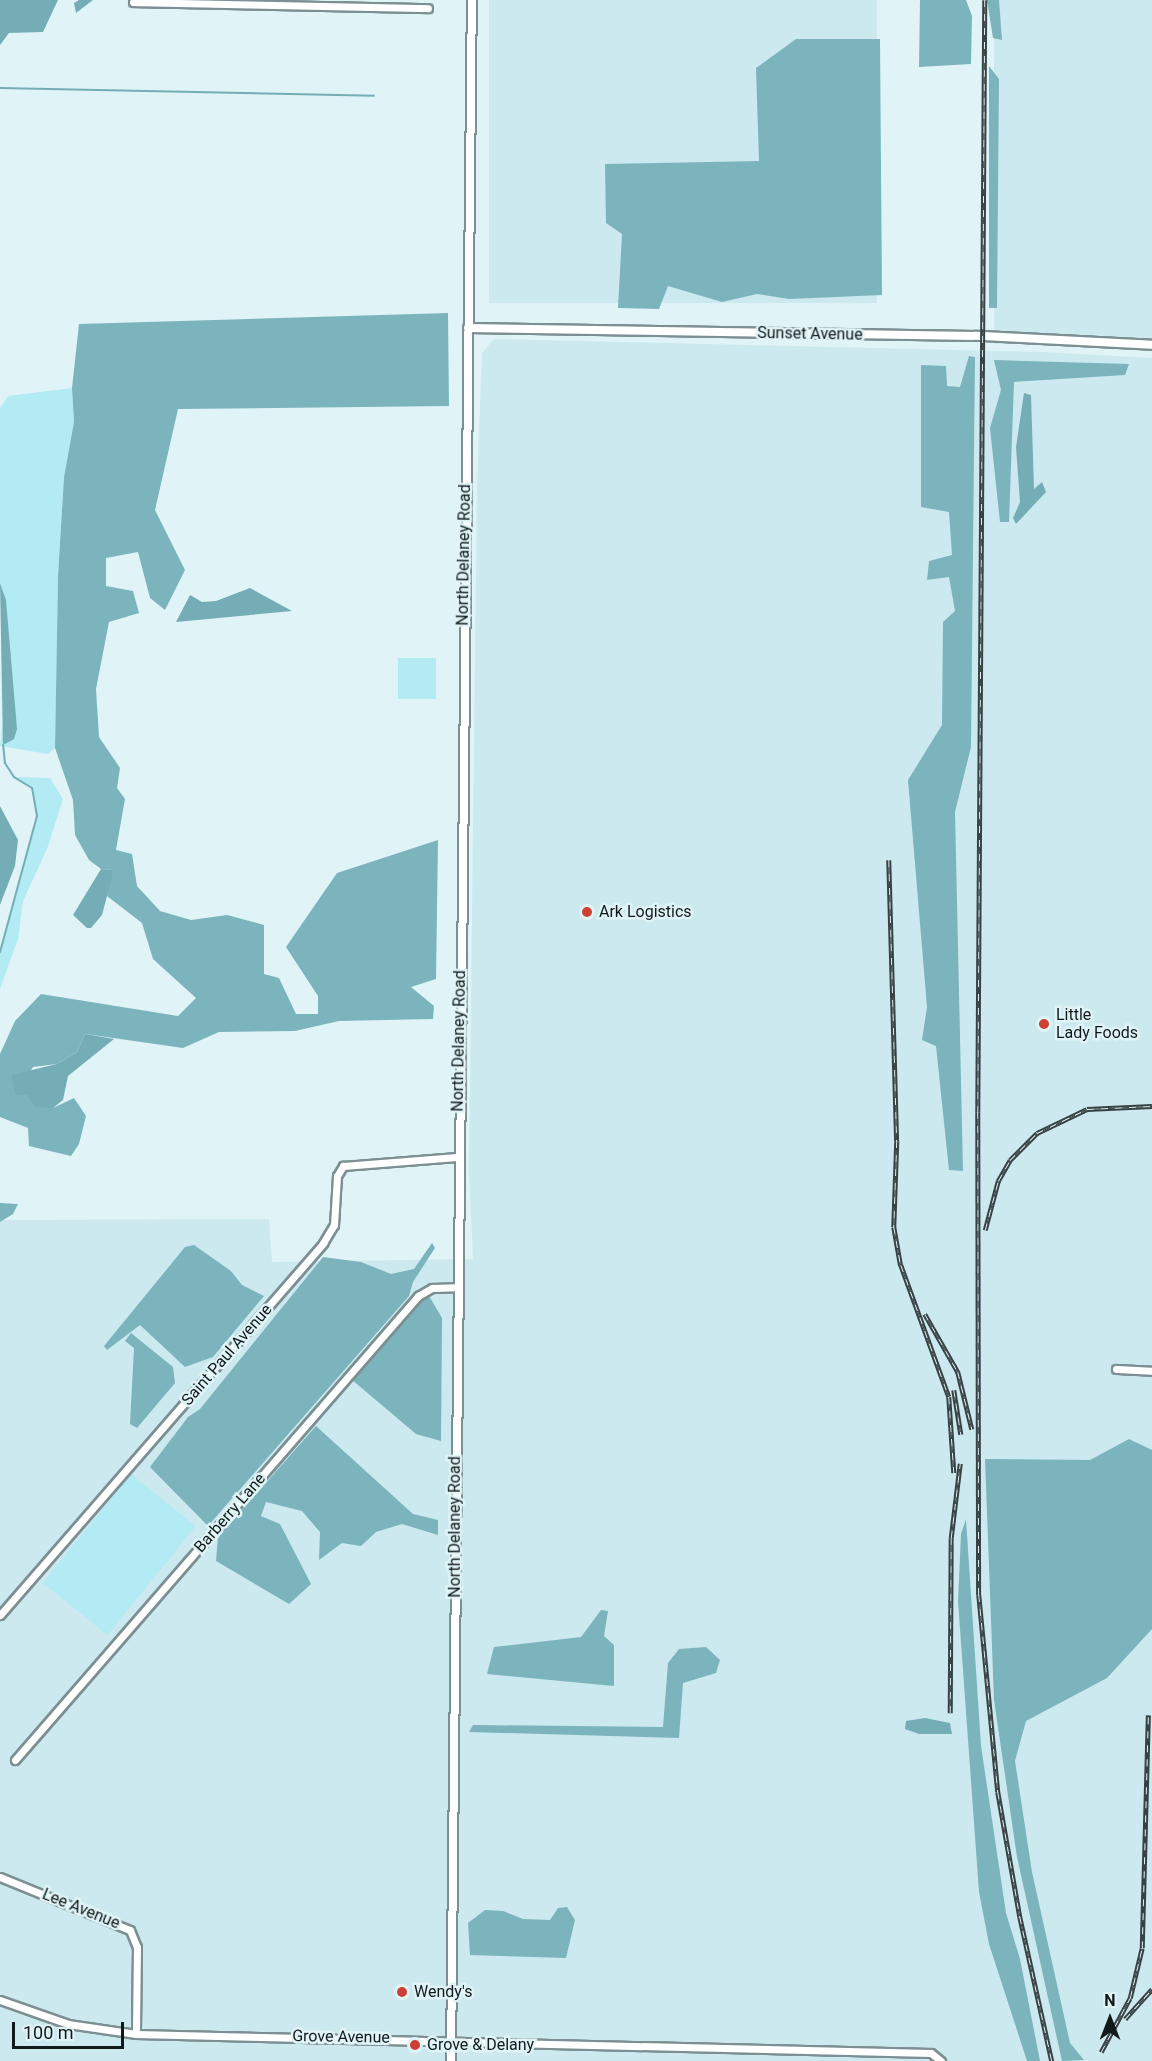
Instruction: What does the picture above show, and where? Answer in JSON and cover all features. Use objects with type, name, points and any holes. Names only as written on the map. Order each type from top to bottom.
[{"type":"street","name":"North Delaney Road","points":[[451,2061],[458,1157],[472,0]]},
{"type":"street","points":[[133,2],[288,3],[428,8]]},
{"type":"street","name":"Sunset Avenue","points":[[468,328],[983,336],[1152,345]]},
{"type":"street","name":"Saint Paul Avenue","points":[[0,1615],[323,1243],[334,1225],[337,1176],[343,1166],[458,1157]]},
{"type":"street","name":"Barberry Lane","points":[[15,1760],[418,1296],[432,1288],[457,1287]]},
{"type":"street","points":[[1116,1369],[1152,1371]]},
{"type":"street","name":"Lee Avenue","points":[[0,1877],[130,1930],[137,1947],[136,2034]]},
{"type":"street","name":"Grove Avenue","points":[[0,2000],[68,2024],[136,2034],[451,2039],[940,2058]]},
{"type":"shaded area","points":[[0,0],[58,0],[43,32],[9,33],[0,45]]},
{"type":"shaded area","points":[[79,0],[93,0],[76,13],[74,3]]},
{"type":"shaded area","points":[[489,0],[877,0],[877,303],[489,303]]},
{"type":"shaded area","points":[[920,0],[966,0],[972,16],[971,64],[919,67]]},
{"type":"shaded area","points":[[987,0],[999,0],[1002,40],[993,38]]},
{"type":"shaded area","points":[[994,0],[1152,0],[1152,344],[994,344]]},
{"type":"shaded area","points":[[796,39],[880,39],[882,295],[789,299],[757,294],[722,302],[668,286],[659,309],[618,308],[622,234],[606,223],[605,164],[759,161],[756,68]]},
{"type":"shaded area","points":[[989,66],[999,79],[997,308],[989,308]]},
{"type":"shaded area","points":[[448,313],[449,406],[178,409],[155,510],[185,570],[165,610],[150,598],[138,552],[106,558],[106,586],[133,591],[139,613],[109,622],[96,689],[99,737],[120,768],[117,788],[125,799],[116,850],[132,854],[137,886],[160,911],[191,920],[227,915],[264,925],[264,974],[279,978],[296,1014],[318,1014],[318,996],[286,947],[337,873],[438,840],[436,979],[411,987],[434,1006],[433,1019],[339,1021],[295,1031],[219,1032],[183,1048],[85,1034],[77,1052],[57,1064],[33,1067],[16,1095],[27,1095],[53,1108],[74,1098],[86,1116],[79,1144],[71,1156],[29,1146],[28,1128],[0,1117],[0,1054],[15,1021],[41,994],[178,1016],[196,998],[153,959],[142,923],[107,896],[112,870],[101,869],[89,860],[75,835],[73,800],[55,748],[58,576],[64,477],[74,422],[72,388],[79,324]]},
{"type":"shaded area","points":[[494,339],[1043,352],[1152,358],[1152,2061],[0,2061],[0,1220],[269,1219],[272,1262],[473,1259],[469,1172],[477,488],[482,353]]},
{"type":"shaded area","points":[[969,356],[975,357],[971,747],[955,812],[963,1171],[949,1170],[936,1046],[922,1040],[927,1007],[908,780],[942,725],[943,622],[955,611],[949,577],[927,580],[929,561],[952,555],[949,512],[921,507],[921,365],[946,366],[947,386],[960,387]]},
{"type":"shaded area","points":[[994,360],[1129,364],[1125,375],[1014,382],[1009,522],[1000,522],[990,428],[1001,390]]},
{"type":"shaded area","points":[[72,388],[74,422],[64,477],[58,576],[55,748],[48,754],[0,746],[10,658],[6,600],[0,583],[0,408],[8,396]]},
{"type":"shaded area","points":[[1024,393],[1031,395],[1034,489],[1042,482],[1046,492],[1016,524],[1013,518],[1020,502],[1016,447]]},
{"type":"shaded area","points":[[0,583],[6,600],[17,729],[14,739],[3,745]]},
{"type":"shaded area","points":[[250,588],[292,611],[176,622],[190,595],[202,602],[216,601]]},
{"type":"shaded area","points":[[398,658],[436,658],[436,699],[398,699]]},
{"type":"shaded area","points":[[14,777],[50,778],[63,799],[47,849],[23,901],[18,939],[0,989],[0,952],[37,816],[32,788]]},
{"type":"shaded area","points":[[0,806],[18,840],[15,866],[0,905]]},
{"type":"shaded area","points":[[101,869],[112,870],[112,877],[102,915],[91,928],[87,928],[73,915]]},
{"type":"shaded area","points":[[85,1034],[114,1039],[68,1076],[63,1100],[53,1108],[35,1107],[27,1095],[16,1095],[11,1075],[57,1064],[77,1052]]},
{"type":"shaded area","points":[[0,1203],[18,1204],[13,1214],[0,1222]]},
{"type":"shaded area","points":[[432,1243],[435,1248],[413,1282],[409,1296],[208,1526],[150,1467],[188,1417],[200,1409],[323,1257],[361,1262],[391,1274],[414,1269]]},
{"type":"shaded area","points":[[194,1245],[231,1271],[242,1285],[264,1296],[213,1357],[185,1367],[140,1325],[107,1350],[104,1346],[185,1247]]},
{"type":"shaded area","points":[[429,1296],[442,1318],[441,1441],[416,1434],[351,1379],[412,1308]]},
{"type":"shaded area","points":[[131,1333],[173,1367],[175,1383],[137,1428],[130,1424],[134,1348],[125,1341]]},
{"type":"shaded area","points":[[316,1426],[413,1514],[438,1520],[438,1535],[402,1524],[376,1532],[361,1546],[342,1543],[319,1560],[320,1532],[302,1511],[266,1502],[261,1516],[280,1524],[311,1584],[289,1604],[216,1561],[218,1537]]},
{"type":"shaded area","points":[[1129,1439],[1152,1450],[1152,1629],[1107,1678],[1026,1721],[1015,1761],[1032,1872],[1070,2043],[1084,2060],[1062,2061],[1017,1857],[994,1700],[985,1459],[1090,1460]]},
{"type":"shaded area","points":[[131,1474],[196,1526],[107,1635],[43,1583]]},
{"type":"shaded area","points":[[966,1519],[981,1746],[1006,1913],[1020,1959],[1040,2061],[1027,2061],[989,1944],[979,1892],[958,1601],[961,1534]]},
{"type":"shaded area","points":[[601,1610],[608,1611],[604,1636],[614,1645],[614,1686],[487,1674],[494,1647],[581,1637]]},
{"type":"shaded area","points":[[706,1647],[720,1660],[716,1673],[683,1683],[679,1738],[469,1732],[473,1725],[663,1727],[668,1663],[679,1649]]},
{"type":"shaded area","points":[[925,1718],[950,1723],[952,1734],[919,1734],[905,1729],[906,1721]]},
{"type":"shaded area","points":[[567,1907],[575,1920],[566,1958],[470,1955],[468,1923],[485,1910],[503,1911],[523,1919],[550,1920],[558,1908]]},
{"type":"waterway","points":[[0,88],[374,96]]},
{"type":"waterway","points":[[0,952],[37,816],[32,788],[14,777],[5,763],[3,745]]},
{"type":"railway","points":[[985,0],[978,1112],[979,1595],[998,1792],[1020,1917],[1052,2061]]},
{"type":"railway","points":[[889,860],[897,1141],[894,1227],[901,1265],[949,1397],[954,1473]]},
{"type":"railway","points":[[985,1230],[998,1181],[1010,1160],[1037,1133],[1087,1109],[1152,1106]]},
{"type":"railway","points":[[925,1314],[958,1372],[972,1429]]},
{"type":"railway","points":[[954,1390],[961,1434]]},
{"type":"railway","points":[[950,1713],[951,1538],[960,1464]]},
{"type":"railway","points":[[1101,2052],[1130,1998],[1142,1948],[1148,1715]]},
{"type":"railway","points":[[1125,2019],[1152,1989]]},
{"type":"place","name":"Ark Logistics","points":[[587,912]]},
{"type":"place","name":"Little Lady Foods","points":[[1044,1024]]},
{"type":"place","name":"Wendy's","points":[[402,1992]]},
{"type":"place","name":"Grove & Delany","points":[[415,2045]]}]
